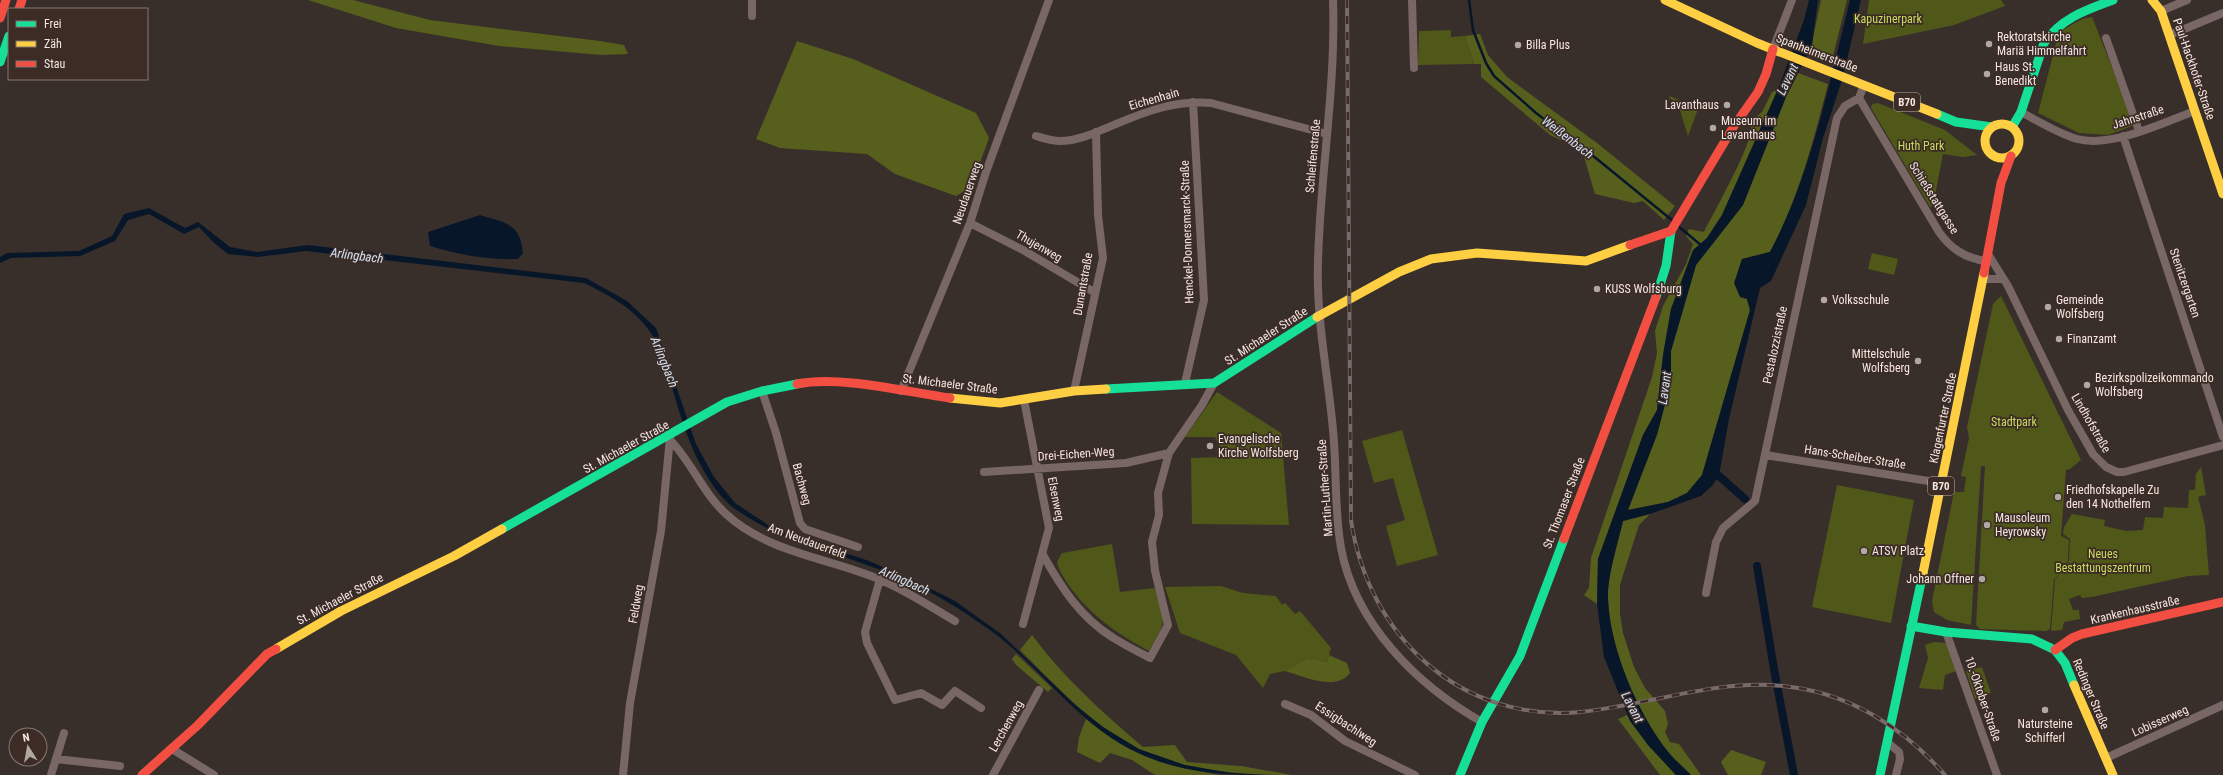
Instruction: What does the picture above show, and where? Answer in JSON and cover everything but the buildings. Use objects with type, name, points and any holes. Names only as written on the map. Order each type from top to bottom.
[{"type":"main road","points":[[0,18],[6,0]]},
{"type":"main road","name":"Spanheimerstraße","points":[[1665,0],[1782,53],[1961,124],[1985,142]]},
{"type":"main road","points":[[2012,127],[2021,112],[2048,35],[2072,15],[2113,0]]},
{"type":"main road","name":"Paul-Hackhofer-Straße","points":[[2152,0],[2161,11],[2170,35],[2223,194]]},
{"type":"main road","points":[[0,62],[8,39]]},
{"type":"main road","points":[[1671,231],[1734,126],[1758,92],[1766,74],[1773,49]]},
{"type":"main road","name":"Spanheimerstraße","points":[[1961,124],[1992,127]]},
{"type":"main road","name":"B70","points":[[1992,127],[2002,124],[2012,127],[2016,131],[2020,142],[2016,152],[2011,156]]},
{"type":"main road","points":[[1985,142],[1987,133],[1992,127]]},
{"type":"main road","name":"B70","points":[[1985,142],[1988,151],[1996,158]]},
{"type":"main road","points":[[1996,158],[2001,159],[2011,156]]},
{"type":"main road","name":"Klagenfurter Straße","points":[[1880,775],[1888,743],[1983,279],[2001,183],[2011,156]]},
{"type":"main road","name":"Klagenfurter Straße","points":[[1996,158],[2001,183]]},
{"type":"main road","name":"St. Michaeler Straße","points":[[142,775],[172,749],[267,654],[341,611],[454,556],[670,439],[678,431],[695,419],[726,402],[762,390],[812,381],[841,382],[978,402],[1000,403],[1074,391],[1185,383],[1214,383],[1320,315],[1399,272],[1437,258],[1477,253],[1568,261],[1586,261],[1671,231]]},
{"type":"main road","name":"St. Thomaser Straße","points":[[1460,775],[1482,722],[1520,656],[1658,291],[1666,266],[1671,231]]},
{"type":"main road","name":"Krankenhausstraße","points":[[2055,650],[2072,638],[2082,634],[2223,602]]},
{"type":"main road","name":"Redinger Straße","points":[[1911,626],[1946,632],[2032,639],[2055,650],[2065,663],[2113,775]]},
{"type":"street","points":[[752,0],[752,16]]},
{"type":"street","name":"Neudauerweg","points":[[901,390],[970,223],[988,166],[1049,0]]},
{"type":"street","name":"Schleifenstraße","points":[[1320,315],[1319,238],[1334,33],[1333,0]]},
{"type":"street","points":[[1412,0],[1414,68]]},
{"type":"street","points":[[1773,49],[1792,0]]},
{"type":"street","points":[[2161,11],[2187,0]]},
{"type":"street","points":[[2170,35],[2223,13]]},
{"type":"street","points":[[2106,38],[2140,131]]},
{"type":"street","points":[[1859,98],[1864,85]]},
{"type":"street","name":"Schießstattgasse","points":[[1859,98],[1945,241],[1962,254],[1974,260],[1987,258]]},
{"type":"street","name":"Pestalozzistraße","points":[[1706,593],[1716,542],[1723,528],[1755,501],[1837,118],[1845,106],[1859,98]]},
{"type":"street","name":"Eichenhain","points":[[1036,136],[1060,141],[1096,132],[1140,114],[1173,104],[1193,102],[1210,103],[1327,134]]},
{"type":"street","name":"Henckel-Donnersmarck-Straße","points":[[1185,383],[1204,300],[1193,102]]},
{"type":"street","name":"Jahnstraße","points":[[2021,112],[2077,139],[2093,140],[2123,136],[2195,111]]},
{"type":"street","name":"Dunantstraße","points":[[1074,391],[1094,292],[1103,258],[1098,215],[1096,132]]},
{"type":"street","name":"Stenitzergarten","points":[[2123,136],[2223,437]]},
{"type":"street","name":"Thujenweg","points":[[970,223],[1023,250],[1094,292]]},
{"type":"street","name":"Lindhofstraße","points":[[1987,258],[2002,280],[2026,322],[2068,410],[2093,454],[2106,467],[2117,472],[2132,471],[2223,445]]},
{"type":"street","points":[[1983,279],[2002,280]]},
{"type":"street","name":"Martin-Luther-Straße","points":[[1320,315],[1333,430],[1336,512],[1341,548],[1349,579],[1370,618],[1396,654],[1426,685],[1460,710],[1482,722]]},
{"type":"street","points":[[1043,555],[1063,590],[1080,610],[1112,637],[1150,658],[1168,625],[1155,571],[1152,542],[1159,515],[1158,493],[1169,453],[1202,405],[1214,383]]},
{"type":"street","name":"Bachweg","points":[[762,390],[776,433],[800,523],[805,529],[858,547]]},
{"type":"street","name":"Elsenweg","points":[[1023,624],[1043,555],[1049,528],[1024,400]]},
{"type":"street","name":"Am Neudauerfeld","points":[[670,439],[680,451],[704,489],[726,514],[762,539],[880,579],[904,590],[955,621]]},
{"type":"street","name":"Feldweg","points":[[622,775],[630,703],[661,531],[670,439]]},
{"type":"street","name":"Drei-Eichen-Weg","points":[[984,472],[1126,463],[1169,453]]},
{"type":"street","name":"Hans-Scheiber-Straße","points":[[1765,455],[1941,483]]},
{"type":"street","points":[[880,579],[865,632],[866,643],[895,700],[921,693],[942,705],[955,691],[981,708]]},
{"type":"street","name":"10.-Oktober-Straße","points":[[1946,632],[1997,775]]},
{"type":"street","name":"Lerchenweg","points":[[994,774],[1040,690]]},
{"type":"street","name":"Essigbachlweg","points":[[1285,704],[1311,715],[1344,740],[1415,775]]},
{"type":"street","name":"Lobisserweg","points":[[2106,758],[2223,706]]},
{"type":"street","points":[[51,775],[64,733]]},
{"type":"street","points":[[1888,743],[1899,752],[1900,759],[1896,775]]},
{"type":"street","points":[[172,749],[214,775]]},
{"type":"street","points":[[56,759],[120,766]]},
{"type":"green space","points":[[308,0],[353,0],[430,20],[624,45],[628,54],[601,55],[499,46],[396,28]]},
{"type":"green space","points":[[1821,0],[1847,0],[1832,60],[1810,52]]},
{"type":"green space","name":"Kapuzinerpark","points":[[1869,0],[2001,0],[2005,6],[1954,25],[1863,44]]},
{"type":"green space","points":[[2092,17],[2135,125],[2108,135],[2079,133],[2038,113],[2059,32],[2082,19]]},
{"type":"green space","points":[[1451,30],[1451,37],[1465,36],[1474,64],[1418,65],[1419,31]]},
{"type":"green space","points":[[1480,34],[1488,55],[1507,77],[1597,143],[1675,206],[1664,220],[1643,201],[1634,203],[1595,194],[1582,150],[1550,135],[1481,77],[1481,64],[1474,64],[1465,36]]},
{"type":"green space","points":[[797,41],[853,59],[976,113],[989,138],[971,187],[956,196],[895,174],[867,154],[780,148],[756,139]]},
{"type":"green space","points":[[1798,73],[1828,84],[1804,170],[1780,232],[1770,252],[1742,259],[1739,270],[1750,310],[1702,475],[1687,493],[1668,502],[1628,510],[1671,382],[1671,351],[1696,265],[1743,205],[1786,97]]},
{"type":"green space","points":[[1778,89],[1722,215],[1707,238],[1693,251],[1671,309],[1663,355],[1657,410],[1643,435],[1598,559],[1597,604],[1584,595],[1589,588],[1591,558],[1652,377],[1657,353],[1655,331],[1663,306],[1686,264],[1693,244],[1686,236],[1689,229],[1704,232],[1740,162],[1746,147],[1751,127],[1747,124],[1762,112],[1772,92]]},
{"type":"green space","points":[[1670,96],[1698,109],[1688,136],[1678,104],[1669,98]]},
{"type":"green space","name":"Huth Park","points":[[1878,103],[1945,130],[1977,155],[1963,157],[1943,154],[1933,206],[1930,207],[1871,108],[1872,104]]},
{"type":"green space","points":[[1872,253],[1898,259],[1894,275],[1868,269]]},
{"type":"green space","points":[[2001,296],[2081,460],[2070,469],[2066,470],[2061,536],[2069,540],[2068,561],[2066,563],[2061,563],[2061,571],[2069,561],[2070,539],[2063,534],[2064,527],[2072,514],[2105,520],[2104,526],[2126,531],[2143,530],[2145,517],[2163,518],[2164,507],[2188,508],[2189,490],[2195,490],[2196,474],[2201,467],[2206,495],[2198,497],[2205,525],[2209,575],[2188,576],[2092,597],[2082,598],[2080,595],[2069,599],[2073,610],[2079,610],[2080,619],[2064,622],[2062,630],[2051,631],[2055,579],[2060,573],[2054,579],[2050,629],[2046,631],[1980,629],[1976,625],[1985,466],[1981,466],[1971,625],[1947,620],[1934,612],[1932,601],[1954,492],[1964,492],[1966,477],[1961,476],[1969,438],[1967,427],[1993,304]]},
{"type":"green space","points":[[1217,392],[1281,433],[1289,525],[1192,524],[1191,458],[1224,457],[1215,437],[1185,437]]},
{"type":"green space","points":[[1402,430],[1438,555],[1397,566],[1386,526],[1405,520],[1393,478],[1374,483],[1362,441]]},
{"type":"green space","points":[[1837,485],[1914,500],[1891,623],[1812,607]]},
{"type":"green space","points":[[1650,514],[1639,525],[1620,585],[1620,614],[1623,633],[1634,667],[1645,688],[1665,711],[1668,724],[1665,732],[1670,742],[1679,744],[1701,775],[1691,775],[1674,759],[1647,720],[1637,701],[1620,660],[1610,619],[1608,599],[1609,581],[1623,521]]},
{"type":"green space","points":[[1112,544],[1120,592],[1155,588],[1163,615],[1163,621],[1159,633],[1149,651],[1116,631],[1096,616],[1070,587],[1058,566],[1057,562],[1062,553]]},
{"type":"green space","points":[[1221,586],[1243,593],[1276,596],[1282,605],[1285,603],[1295,614],[1300,611],[1331,648],[1327,662],[1308,658],[1285,671],[1270,674],[1263,688],[1236,655],[1180,633],[1165,587]]},
{"type":"green space","points":[[1032,635],[1070,680],[1143,747],[1175,745],[1187,762],[1241,766],[1292,775],[1234,773],[1193,767],[1155,756],[1138,749],[1090,717],[1061,691],[1020,650]]},
{"type":"green space","points":[[1934,642],[1946,643],[1956,671],[1945,675],[1943,690],[1919,688],[1928,658],[1925,645]]},
{"type":"green space","points":[[1016,654],[1052,688],[1048,692],[1016,665],[1012,659]]},
{"type":"green space","points":[[1329,655],[1347,663],[1350,673],[1344,679],[1328,682],[1319,681],[1285,671],[1308,658],[1327,662]]},
{"type":"green space","points":[[1982,667],[1991,693],[1975,699],[1966,671]]},
{"type":"green space","points":[[1627,715],[1648,745],[1676,775],[1660,775],[1618,719]]},
{"type":"green space","points":[[1086,719],[1118,741],[1149,757],[1165,763],[1220,775],[1155,775],[1132,760],[1110,753],[1100,763],[1077,752],[1079,737]]},
{"type":"green space","points":[[1731,750],[1766,762],[1761,775],[1728,775],[1721,762]]},
{"type":"water","name":"Lavant","points":[[1809,0],[1818,0],[1812,45],[1786,97],[1743,205],[1696,265],[1671,351],[1671,382],[1657,435],[1628,510],[1668,502],[1687,493],[1702,475],[1750,310],[1747,299],[1740,297],[1734,283],[1742,259],[1770,252],[1784,223],[1797,192],[1818,129],[1850,0],[1861,0],[1843,77],[1823,138],[1806,205],[1771,281],[1760,288],[1729,419],[1719,476],[1712,486],[1701,496],[1650,514],[1623,521],[1609,581],[1608,599],[1610,619],[1620,660],[1637,701],[1647,720],[1669,753],[1691,775],[1676,775],[1648,745],[1630,721],[1604,657],[1597,604],[1598,559],[1643,435],[1657,410],[1663,355],[1671,309],[1693,250],[1707,238],[1722,215],[1778,89],[1804,20]]},
{"type":"water","name":"Arlingbach","points":[[149,208],[185,228],[198,222],[230,247],[257,252],[308,245],[586,278],[627,301],[656,328],[696,444],[714,477],[735,503],[774,529],[869,561],[955,601],[1001,634],[1075,705],[1103,727],[1139,749],[1185,765],[1231,773],[1264,775],[1216,773],[1200,771],[1169,764],[1138,753],[1118,742],[1081,715],[998,636],[954,606],[926,590],[896,576],[781,535],[733,508],[719,494],[701,466],[687,435],[663,359],[651,333],[637,316],[621,304],[584,283],[306,251],[258,257],[228,254],[213,242],[199,227],[184,234],[149,214],[128,220],[115,241],[80,256],[11,258],[0,263],[0,257],[7,253],[79,251],[112,236],[124,214]]},
{"type":"water","points":[[480,215],[504,223],[515,230],[519,236],[523,253],[518,259],[496,259],[474,256],[430,246],[428,232]]},
{"type":"waterway","name":"Weißenbach","points":[[1469,0],[1473,30],[1486,63],[1494,76],[1536,113],[1597,159],[1673,221]]},
{"type":"waterway","name":"Weißenbach","points":[[1678,226],[1702,246]]},
{"type":"waterway","points":[[1710,472],[1719,476],[1745,499]]},
{"type":"waterway","points":[[1757,566],[1774,669],[1794,775]]},
{"type":"railway","points":[[1347,0],[1351,520],[1361,562],[1377,600],[1399,635],[1427,664],[1460,687],[1496,703],[1537,712],[1581,712],[1606,709],[1707,689],[1732,686],[1783,686],[1807,690],[1852,704],[1873,715],[1892,727],[1911,742],[1945,775]]},
{"type":"traffic: fast","points":[[2012,127],[2021,112],[2044,43],[2051,34],[2066,21],[2084,11],[2113,0]]},
{"type":"traffic: fast","points":[[0,62],[8,39]]},
{"type":"traffic: fast","points":[[1937,114],[1956,122],[1992,127]]},
{"type":"traffic: fast","points":[[1656,297],[1666,266],[1671,231]]},
{"type":"traffic: fast","points":[[1106,389],[1214,383],[1317,317]]},
{"type":"traffic: fast","points":[[502,529],[727,402],[762,391],[797,384]]},
{"type":"traffic: fast","points":[[1460,775],[1482,722],[1520,656],[1564,539]]},
{"type":"traffic: fast","points":[[1880,775],[1923,573]]},
{"type":"traffic: fast","points":[[1911,626],[1946,632],[2032,639],[2055,650],[2065,663],[2074,685]]},
{"type":"traffic: slow","points":[[1665,0],[1757,43],[1937,114]]},
{"type":"traffic: slow","points":[[2152,0],[2161,11],[2223,194]]},
{"type":"traffic: slow","points":[[1999,124],[2005,124],[2009,125],[2016,131],[2019,141],[2018,148],[2012,155],[2005,158],[1999,158],[1995,157],[1988,151],[1985,144],[1985,138],[1986,134],[1992,127],[1999,124]]},
{"type":"traffic: slow","points":[[1317,317],[1399,272],[1431,259],[1477,253],[1586,261],[1630,245]]},
{"type":"traffic: slow","points":[[1923,573],[1984,273]]},
{"type":"traffic: slow","points":[[950,398],[1000,403],[1074,391],[1106,389]]},
{"type":"traffic: slow","points":[[276,649],[341,611],[454,556],[502,529]]},
{"type":"traffic: slow","points":[[2074,685],[2113,775]]},
{"type":"traffic: jam","points":[[0,18],[6,0]]},
{"type":"traffic: jam","points":[[19,8],[22,0]]},
{"type":"traffic: jam","points":[[1630,245],[1671,231],[1734,126],[1758,92],[1766,74],[1773,49]]},
{"type":"traffic: jam","points":[[1984,273],[2001,183],[2011,156]]},
{"type":"traffic: jam","points":[[1564,539],[1656,297]]},
{"type":"traffic: jam","points":[[797,384],[814,382],[852,383],[873,385],[950,398]]},
{"type":"traffic: jam","points":[[2055,650],[2072,638],[2082,634],[2223,602]]},
{"type":"traffic: jam","points":[[142,775],[198,725],[267,654],[276,649]]},
{"type":"place","name":"Rektoratskirche Mariä Himmelfahrt","points":[[1989,44]]},
{"type":"place","name":"Billa Plus","points":[[1518,45]]},
{"type":"place","name":"Haus St. Benedikt","points":[[1987,74]]},
{"type":"place","name":"Lavanthaus","points":[[1727,105]]},
{"type":"place","name":"Museum im Lavanthaus","points":[[1713,128]]},
{"type":"place","name":"KUSS Wolfsburg","points":[[1597,289]]},
{"type":"place","name":"Volksschule","points":[[1824,300]]},
{"type":"place","name":"Gemeinde Wolfsberg","points":[[2048,307]]},
{"type":"place","name":"Finanzamt","points":[[2059,339]]},
{"type":"place","name":"Mittelschule Wolfsberg","points":[[1918,361]]},
{"type":"place","name":"Bezirkspolizeikommando Wolfsberg","points":[[2087,385]]},
{"type":"place","name":"Evangelische Kirche Wolfsberg","points":[[1210,446]]},
{"type":"place","name":"Friedhofskapelle Zu den 14 Nothelfern","points":[[2058,497]]},
{"type":"place","name":"Mausoleum Heyrowsky","points":[[1987,525]]},
{"type":"place","name":"ATSV Platz","points":[[1864,551]]},
{"type":"place","name":"Johann Offner","points":[[1982,579]]},
{"type":"place","name":"Natursteine Schifferl","points":[[2045,710]]},
{"type":"park label","name":"Stadtpark","points":[[2014,422]]},
{"type":"park label","name":"Neues Bestattungszentrum","points":[[2103,561]]}]
